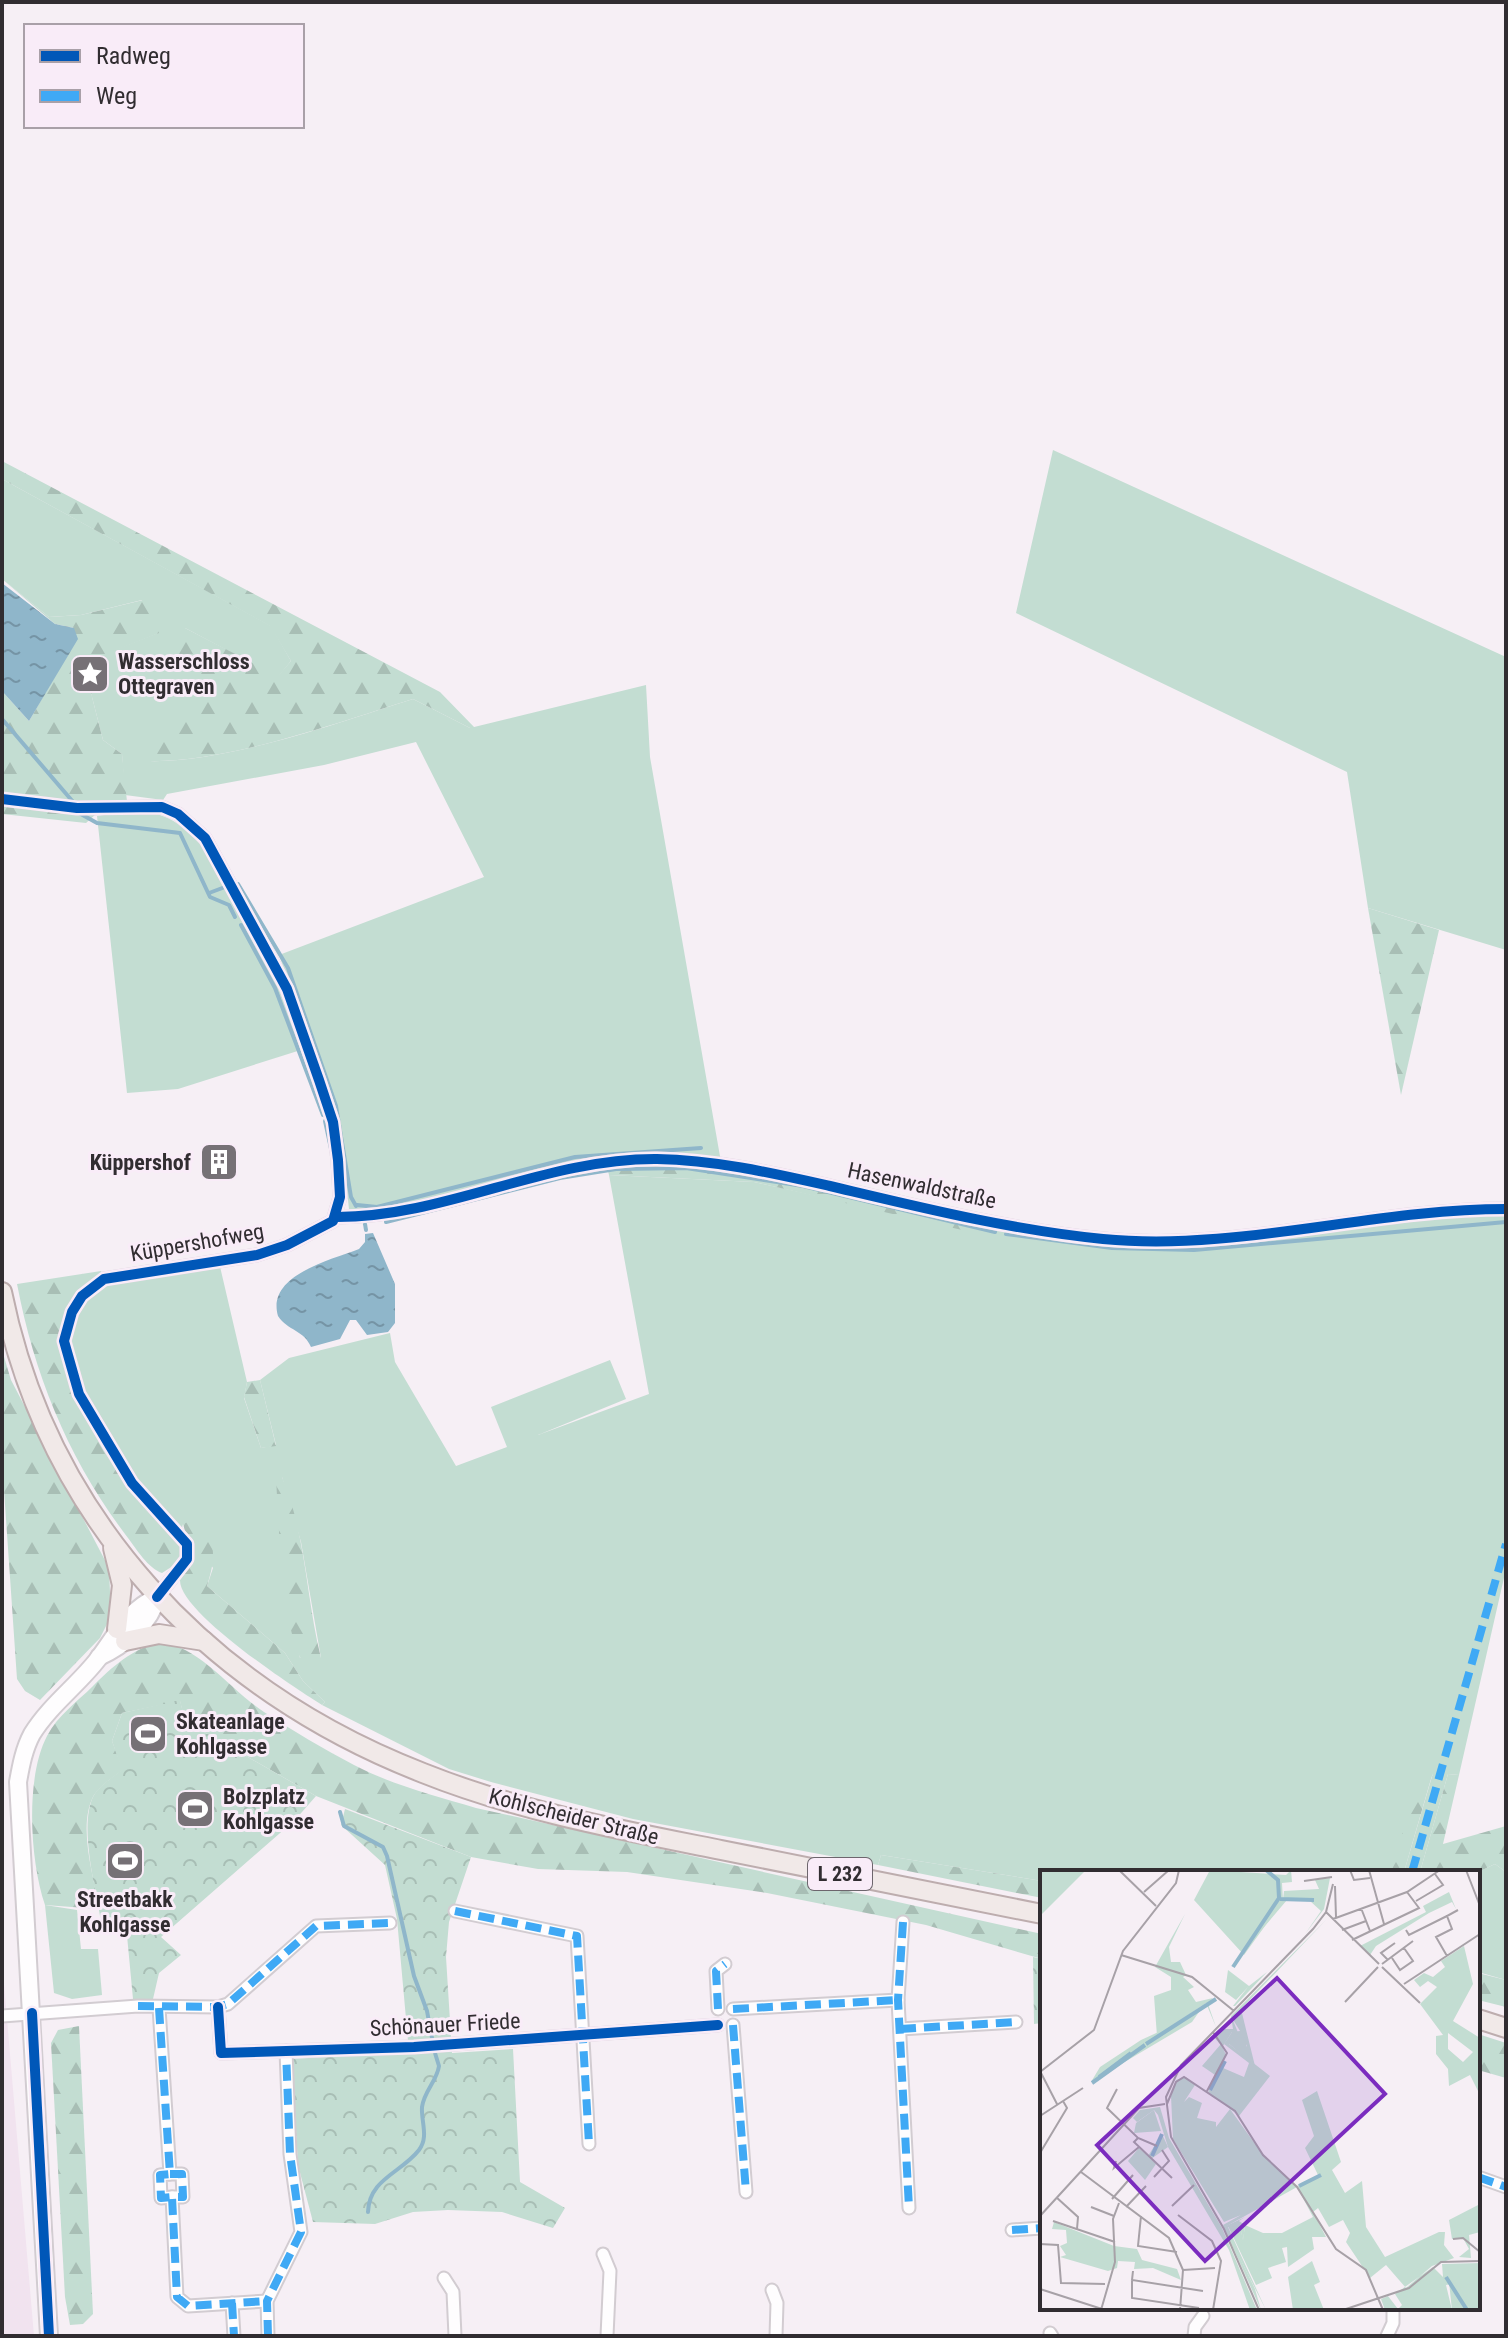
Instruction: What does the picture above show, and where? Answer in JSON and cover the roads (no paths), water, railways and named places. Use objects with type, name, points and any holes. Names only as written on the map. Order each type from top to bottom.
[{"type":"main road","name":"L 232","points":[[2,1292],[11,1338],[33,1403],[74,1485],[111,1542],[157,1597]]},
{"type":"main road","points":[[111,1542],[122,1585],[121,1635]]},
{"type":"main road","points":[[49,2336],[18,1802],[23,1756],[42,1719],[121,1635],[141,1604],[157,1597]]},
{"type":"main road","name":"Kohlscheider Straße","points":[[157,1597],[204,1641],[254,1681],[327,1728],[401,1764],[478,1792],[602,1826],[1040,1914]]},
{"type":"main road","points":[[121,1635],[159,1634],[204,1641]]},
{"type":"main road","points":[[1480,2020],[1506,2028]]},
{"type":"street","points":[[2,799],[77,808],[162,807],[178,814],[205,838],[287,989],[319,1080],[333,1122],[338,1160],[337,1217]]},
{"type":"street","name":"Hasenwaldstraße","points":[[337,1217],[383,1214],[591,1163],[657,1159],[736,1165],[1039,1230],[1145,1242],[1250,1236],[1466,1209],[1506,1209]]},
{"type":"street","name":"Küppershofweg","points":[[157,1597],[187,1559],[187,1544],[178,1530],[150,1506],[111,1452],[71,1374],[66,1328],[82,1296],[104,1279],[257,1255],[287,1245],[337,1217]]},
{"type":"street","points":[[455,1911],[577,1936],[580,2037],[589,2144]]},
{"type":"street","points":[[903,1922],[898,2000],[909,2208]]},
{"type":"street","points":[[2,2016],[218,2007],[228,2004],[316,1926],[390,1923]]},
{"type":"street","points":[[718,2009],[716,1971],[725,1964]]},
{"type":"street","points":[[733,2009],[898,2000]]},
{"type":"street","name":"Schönauer Friede","points":[[218,2007],[221,2053],[580,2037],[718,2025]]},
{"type":"street","points":[[159,2008],[170,2174],[160,2175],[161,2198],[172,2197],[177,2297],[188,2306],[267,2301]]},
{"type":"street","points":[[900,2029],[1016,2022]]},
{"type":"street","points":[[733,2025],[746,2192]]},
{"type":"street","points":[[268,2336],[267,2301],[301,2232],[290,2154],[286,2051]]},
{"type":"street","points":[[1480,2178],[1506,2187]]},
{"type":"street","points":[[1012,2230],[1040,2228]]},
{"type":"street","points":[[603,2254],[610,2271],[607,2336]]},
{"type":"street","points":[[444,2278],[453,2292],[455,2336]]},
{"type":"street","points":[[772,2290],[777,2303],[776,2336]]},
{"type":"street","points":[[232,2303],[234,2336]]},
{"type":"street","points":[[1387,2336],[1393,2323],[1393,2310]]},
{"type":"street","points":[[1194,2336],[1195,2327],[1203,2316]]},
{"type":"water","points":[[2,583],[55,624],[74,628],[78,639],[29,721],[2,691]]},
{"type":"water","points":[[373,1233],[395,1284],[395,1323],[388,1332],[367,1335],[356,1320],[350,1320],[340,1339],[311,1347],[304,1337],[278,1316],[277,1302],[282,1290],[304,1271],[359,1249],[365,1242],[365,1234]]},
{"type":"waterway","points":[[2,719],[74,803]]},
{"type":"waterway","points":[[79,813],[97,823],[180,833],[210,897],[229,905],[235,917]]},
{"type":"waterway","points":[[238,884],[288,968],[336,1106],[351,1197],[356,1206]]},
{"type":"waterway","points":[[209,893],[225,887]]},
{"type":"waterway","points":[[241,925],[275,988],[323,1115]]},
{"type":"waterway","points":[[325,1121],[332,1153]]},
{"type":"waterway","points":[[357,1205],[377,1207],[575,1157],[701,1148]]},
{"type":"waterway","points":[[386,1222],[560,1178],[616,1169],[686,1168],[803,1186],[995,1232]]},
{"type":"waterway","points":[[1006,1234],[1112,1248],[1194,1250],[1506,1222]]},
{"type":"waterway","points":[[365,1224],[366,1230]]},
{"type":"waterway","points":[[340,1812],[344,1826],[383,1847],[387,1856],[414,1976],[427,2011],[432,2038]]},
{"type":"waterway","points":[[368,2212],[370,2201],[380,2184],[412,2158],[422,2145],[423,2101],[439,2066],[435,2053]]},
{"type":"place","name":"Wasserschloss Ottegraven","points":[[90,674]]},
{"type":"place","name":"Küppershof","points":[[219,1162]]},
{"type":"place","name":"Skateanlage Kohlgasse","points":[[148,1734]]},
{"type":"place","name":"Bolzplatz Kohlgasse","points":[[195,1809]]},
{"type":"place","name":"Streetbakk Kohlgasse","points":[[125,1861]]}]
